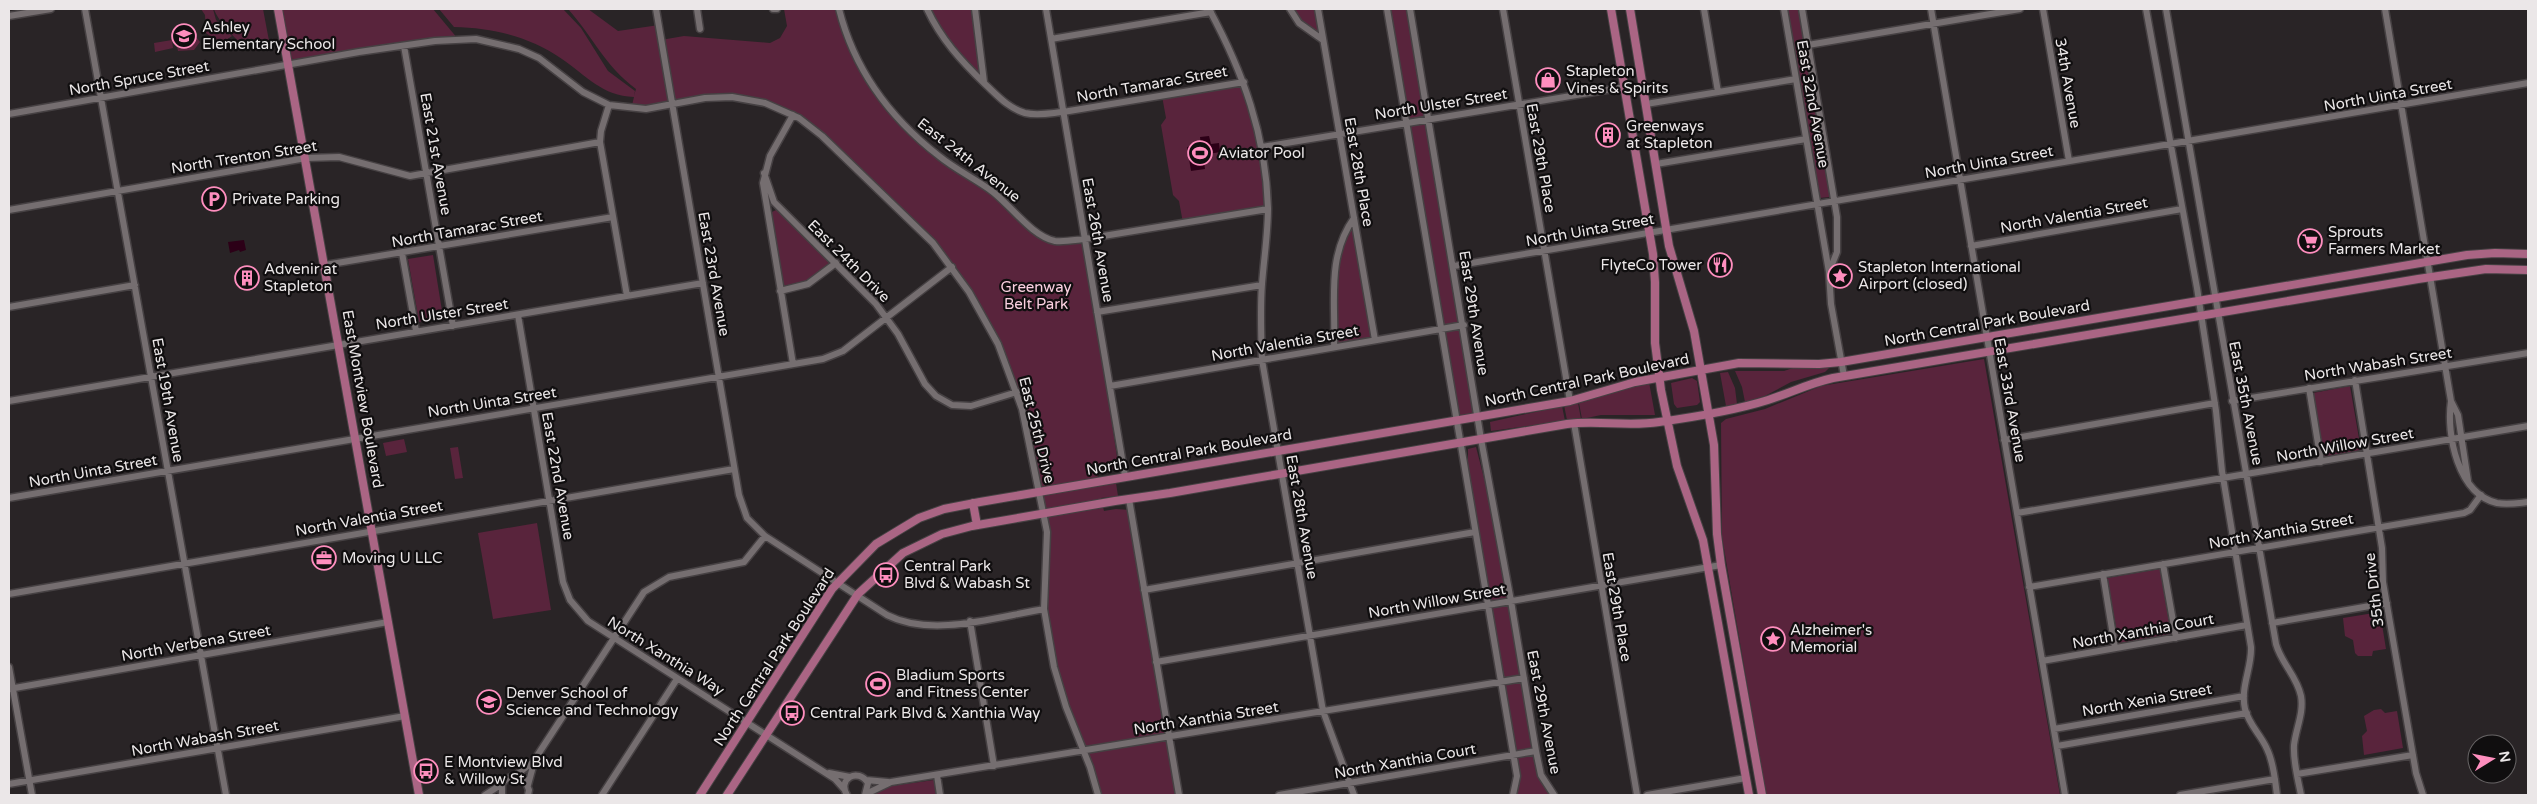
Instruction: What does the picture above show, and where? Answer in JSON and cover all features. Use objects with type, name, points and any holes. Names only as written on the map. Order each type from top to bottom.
[{"type":"main road","name":"East Montview Boulevard","points":[[278,9],[419,795]]},
{"type":"main road","points":[[281,25],[283,9]]},
{"type":"main road","points":[[1612,9],[1655,273],[1654,343],[1659,377],[1677,466],[1700,528],[1709,567],[1749,795]]},
{"type":"main road","points":[[1630,9],[1666,230],[1675,271],[1694,331],[1714,445],[1717,534],[1762,795]]},
{"type":"main road","name":"North Central Park Boulevard","points":[[700,795],[837,583],[870,549],[901,527],[936,512],[1039,491],[1570,401],[1635,382],[1701,370],[1761,362],[1819,364],[1841,362],[2428,262],[2481,254],[2528,254]]},
{"type":"main road","name":"North Central Park Boulevard","points":[[727,795],[858,594],[903,553],[942,534],[977,525],[1115,500],[1282,474],[1574,423],[1636,424],[1708,414],[1759,403],[1811,383],[1844,376],[2431,277],[2486,269],[2528,270]]},
{"type":"main road","points":[[973,503],[977,525]]},
{"type":"street","points":[[9,16],[52,9]]},
{"type":"street","name":"East 19th Avenue","points":[[85,9],[226,795]]},
{"type":"street","name":"East 23rd Avenue","points":[[656,9],[734,469],[745,514],[765,536]]},
{"type":"street","points":[[697,9],[700,29]]},
{"type":"street","name":"East 24th Avenue","points":[[839,9],[849,42],[861,68],[880,97],[913,134],[940,158],[993,193],[1040,235],[1055,241],[1085,239]]},
{"type":"street","name":"North Tamarac Street","points":[[926,9],[955,54],[1004,103],[1025,113],[1038,115],[1064,112],[1244,82]]},
{"type":"street","points":[[975,9],[984,82]]},
{"type":"street","name":"East 26th Avenue","points":[[1046,9],[1125,476]]},
{"type":"street","points":[[1290,9],[1299,23],[1323,40]]},
{"type":"street","name":"East 28th Place","points":[[1318,9],[1375,340]]},
{"type":"street","points":[[1387,9],[1517,776],[1513,795]]},
{"type":"street","name":"East 29th Avenue","points":[[1410,9],[1464,325],[1481,439],[1512,601],[1536,751],[1541,775],[1554,795]]},
{"type":"street","name":"East 29th Place","points":[[1503,9],[1570,401]]},
{"type":"street","points":[[1704,9],[1718,92]]},
{"type":"street","name":"East 32nd Avenue","points":[[1784,9],[1829,272]]},
{"type":"street","name":"East 32nd Avenue","points":[[1802,9],[1839,236],[1834,262],[1829,272]]},
{"type":"street","name":"East 33rd Avenue","points":[[1930,9],[2065,795]]},
{"type":"street","points":[[1808,45],[2020,9]]},
{"type":"street","name":"34th Avenue","points":[[2043,9],[2069,161]]},
{"type":"street","name":"East 35th Avenue","points":[[2146,9],[2199,300],[2215,403],[2223,479],[2247,625],[2251,658],[2244,696],[2246,713],[2268,752],[2277,795]]},
{"type":"street","name":"East 35th Avenue","points":[[2166,9],[2214,298],[2232,401],[2248,474],[2277,650],[2296,680],[2302,698],[2301,716],[2294,750],[2301,795]]},
{"type":"street","points":[[2385,9],[2452,401],[2458,415],[2468,481]]},
{"type":"street","points":[[1051,39],[1210,10]]},
{"type":"street","name":"East 28th Avenue","points":[[1210,10],[1244,82],[1262,147],[1268,209],[1260,320],[1262,360],[1323,711],[1354,795]]},
{"type":"street","name":"North Spruce Street","points":[[9,114],[288,64],[458,39],[497,42],[519,49],[538,58],[583,92],[609,106],[634,110],[710,98],[740,98],[765,103],[793,115]]},
{"type":"street","name":"East 21st Avenue","points":[[404,46],[453,326]]},
{"type":"street","points":[[1646,104],[1796,79]]},
{"type":"street","name":"North Uinta Street","points":[[1454,266],[2528,83]]},
{"type":"street","name":"North Ulster Street","points":[[1262,147],[1625,87]]},
{"type":"street","points":[[609,106],[601,131],[600,142],[627,296]]},
{"type":"street","points":[[793,115],[770,156],[764,173],[763,190],[793,364]]},
{"type":"street","name":"East 25th Drive","points":[[793,115],[815,130],[903,212],[952,267],[990,329],[1017,392],[1028,431],[1047,540],[1044,608],[1050,650],[1060,690],[1084,751],[1098,795]]},
{"type":"street","points":[[1656,164],[1806,139]]},
{"type":"street","name":"North Trenton Street","points":[[9,210],[306,158],[339,157],[399,175],[410,176],[600,142]]},
{"type":"street","name":"East 24th Drive","points":[[764,173],[769,193],[780,210],[862,288],[886,317],[909,353],[927,387],[942,400],[958,406],[971,406],[1017,392]]},
{"type":"street","points":[[1085,239],[1268,209]]},
{"type":"street","name":"North Valentia Street","points":[[1971,246],[2182,209]]},
{"type":"street","points":[[768,216],[773,211],[780,210]]},
{"type":"street","name":"North Tamarac Street","points":[[325,265],[614,216]]},
{"type":"street","points":[[1334,347],[1333,299],[1336,260],[1340,241],[1354,218]]},
{"type":"street","points":[[402,253],[416,331]]},
{"type":"street","points":[[780,292],[808,284],[836,263]]},
{"type":"street","name":"North Uinta Street","points":[[9,498],[356,437],[719,377],[835,355],[952,267]]},
{"type":"street","points":[[1829,272],[1830,304],[1844,376]]},
{"type":"street","name":"North Ulster Street","points":[[9,401],[703,283]]},
{"type":"street","points":[[9,307],[135,285]]},
{"type":"street","points":[[1097,312],[1262,285]]},
{"type":"street","name":"East 22nd Avenue","points":[[518,314],[564,582]]},
{"type":"street","name":"North Valentia Street","points":[[1110,386],[1464,325]]},
{"type":"street","name":"North Wabash Street","points":[[2232,401],[2528,353]]},
{"type":"street","name":"35th Drive","points":[[2355,380],[2379,528],[2387,602],[2417,781],[2423,795]]},
{"type":"street","points":[[2309,388],[2321,462]]},
{"type":"street","points":[[2452,401],[2449,416],[2458,469],[2481,496],[2505,504],[2528,502]]},
{"type":"street","points":[[2004,440],[2215,403]]},
{"type":"street","name":"East 29th Place","points":[[1574,423],[1637,795]]},
{"type":"street","name":"North Willow Street","points":[[2017,513],[2367,455],[2528,426]]},
{"type":"street","name":"North Valentia Street","points":[[9,594],[550,499],[734,469]]},
{"type":"street","name":"North Xanthia Street","points":[[2030,587],[2464,513],[2470,510],[2481,496]]},
{"type":"street","points":[[1129,498],[1180,795]]},
{"type":"street","points":[[1144,590],[1475,532]]},
{"type":"street","points":[[485,795],[510,777],[515,776],[535,759],[637,600],[651,586],[669,577],[741,563],[750,557],[765,536],[888,615],[908,624],[933,627],[1044,608]]},
{"type":"street","points":[[2163,564],[2176,638]]},
{"type":"street","name":"North Willow Street","points":[[1156,662],[1722,565]]},
{"type":"street","points":[[2103,574],[2115,648]]},
{"type":"street","name":"North Xanthia Way","points":[[564,582],[570,600],[581,616],[835,779],[845,792]]},
{"type":"street","points":[[2272,623],[2387,602]]},
{"type":"street","points":[[970,621],[994,766]]},
{"type":"street","name":"North Verbena Street","points":[[11,688],[388,622]]},
{"type":"street","name":"North Xanthia Court","points":[[2042,661],[2247,625]]},
{"type":"street","points":[[9,667],[11,688],[32,795]]},
{"type":"street","name":"North Xanthia Street","points":[[866,780],[891,782],[937,775],[1524,678]]},
{"type":"street","points":[[602,795],[677,679]]},
{"type":"street","name":"North Xenia Street","points":[[2054,729],[2244,696]]},
{"type":"street","name":"North Xenia Street","points":[[2057,746],[2246,713]]},
{"type":"street","name":"North Wabash Street","points":[[9,784],[405,716]]},
{"type":"street","name":"North Xanthia Court","points":[[1279,795],[1536,751]]},
{"type":"street","points":[[2297,774],[2413,755]]},
{"type":"street","points":[[529,791],[535,759]]},
{"type":"street","name":"North Xanthia Way","points":[[822,771],[850,776],[856,775],[866,780]]},
{"type":"street","points":[[937,775],[940,795]]},
{"type":"street","points":[[515,776],[521,777],[529,791]]},
{"type":"street","points":[[845,792],[845,782],[850,776]]},
{"type":"street","points":[[1647,795],[1746,778]]},
{"type":"street","points":[[2180,795],[2202,793],[2275,779]]},
{"type":"street","points":[[866,780],[868,786],[866,794]]},
{"type":"street","name":"North Xanthia Street","points":[[866,794],[891,782]]},
{"type":"street","points":[[502,784],[502,795]]},
{"type":"green space","points":[[201,9],[213,9],[216,20],[232,36],[220,44],[206,33],[205,15]]},
{"type":"green space","points":[[214,9],[263,9],[270,46],[258,50],[246,47],[230,32]]},
{"type":"green space","points":[[283,9],[433,9],[458,39],[288,64],[281,25]]},
{"type":"green space","name":"Greenway Belt Park","points":[[439,9],[563,9],[581,28],[608,71],[635,91],[634,96],[636,89],[607,61],[568,9],[588,9],[618,31],[659,25],[661,40],[684,36],[770,43],[780,38],[787,26],[784,9],[839,9],[865,74],[907,127],[943,159],[991,191],[1047,239],[1085,239],[1118,464],[1114,469],[1097,472],[1099,485],[1116,483],[1118,496],[1101,498],[1104,511],[1116,509],[1130,510],[1179,795],[1098,795],[1066,707],[1046,627],[1047,540],[1028,431],[998,344],[947,261],[822,136],[793,115],[771,105],[732,97],[631,109],[634,97],[623,96],[604,89],[537,44],[483,29],[454,27]]},
{"type":"green space","points":[[927,9],[975,9],[984,82],[976,77]]},
{"type":"green space","points":[[1290,9],[1318,9],[1323,40],[1304,28]]},
{"type":"green space","points":[[1387,9],[1410,9],[1478,417],[1457,420]]},
{"type":"green space","points":[[1787,9],[1799,9],[1830,197],[1819,198]]},
{"type":"green space","points":[[197,38],[200,42],[194,50],[178,51],[176,42],[188,42]]},
{"type":"green space","points":[[172,40],[173,48],[155,52],[154,43]]},
{"type":"green space","points":[[1244,82],[1253,108],[1268,209],[1183,223],[1179,201],[1173,195],[1161,125],[1166,118],[1162,96]]},
{"type":"green space","points":[[780,210],[836,263],[812,281],[780,291],[770,213]]},
{"type":"green space","points":[[1354,218],[1375,340],[1334,347],[1336,260]]},
{"type":"green space","points":[[433,255],[443,317],[419,322],[408,259]]},
{"type":"green space","points":[[1984,359],[2060,795],[1766,795],[1722,537],[1721,423],[1726,419],[1765,409],[1821,386]]},
{"type":"green space","points":[[1830,367],[1825,372],[1791,382],[1765,396],[1745,402],[1742,387],[1735,371],[1784,371],[1793,368]]},
{"type":"green space","points":[[1728,372],[1735,388],[1737,404],[1726,406],[1720,373]]},
{"type":"green space","points":[[1692,378],[1697,381],[1700,402],[1697,405],[1677,408],[1674,404],[1671,383]]},
{"type":"green space","points":[[1649,382],[1655,415],[1601,415],[1582,419],[1579,403],[1624,387]]},
{"type":"green space","points":[[2350,386],[2361,450],[2324,457],[2313,393]]},
{"type":"green space","points":[[1578,403],[1581,419],[1567,420],[1564,405]]},
{"type":"green space","points":[[1562,406],[1565,421],[1491,431],[1490,422]]},
{"type":"green space","points":[[404,439],[407,452],[386,456],[383,443]]},
{"type":"green space","points":[[458,447],[463,478],[455,479],[450,448]]},
{"type":"green space","points":[[1476,447],[1493,513],[1507,595],[1511,601],[1541,775],[1554,795],[1513,795],[1516,787],[1468,468],[1468,449]]},
{"type":"green space","points":[[537,523],[551,610],[493,619],[478,533]]},
{"type":"green space","points":[[2160,569],[2171,635],[2119,643],[2107,578]]},
{"type":"green space","points":[[2380,612],[2386,649],[2373,651],[2372,656],[2358,656],[2355,653],[2353,640],[2345,636],[2343,618]]},
{"type":"green space","points":[[2381,709],[2385,713],[2397,711],[2403,748],[2364,755],[2362,736],[2367,731],[2364,716],[2374,710]]},
{"type":"green space","points":[[934,780],[936,795],[870,795],[884,787]]},
{"type":"shaded area","name":"Aviator Pool","points":[[1209,136],[1211,144],[1219,143],[1220,152],[1203,155],[1205,169],[1191,171],[1187,147],[1201,145],[1200,137]]},
{"type":"shaded area","points":[[244,240],[246,250],[230,253],[228,242]]},
{"type":"place","name":"Ashley Elementary School","points":[[184,36]]},
{"type":"place","name":"Stapleton Vines & Spirits","points":[[1548,80]]},
{"type":"place","name":"Greenways at Stapleton","points":[[1608,135]]},
{"type":"place","name":"Aviator Pool","points":[[1200,153]]},
{"type":"place","name":"Private Parking","points":[[214,199]]},
{"type":"place","name":"Sprouts Farmers Market","points":[[2310,241]]},
{"type":"place","name":"FlyteCo Tower","points":[[1720,265]]},
{"type":"place","name":"Stapleton International Airport (closed)","points":[[1840,276]]},
{"type":"place","name":"Advenir at Stapleton","points":[[247,278]]},
{"type":"place","name":"Moving U LLC","points":[[324,558]]},
{"type":"place","name":"Central Park Blvd & Wabash St","points":[[886,575]]},
{"type":"place","name":"Alzheimer's Memorial","points":[[1773,639]]},
{"type":"place","name":"Bladium Sports and Fitness Center","points":[[878,684]]},
{"type":"place","name":"Denver School of Science and Technology","points":[[489,702]]},
{"type":"place","name":"Central Park Blvd & Xanthia Way","points":[[792,713]]},
{"type":"place","name":"E Montview Blvd & Willow St","points":[[426,771]]}]
